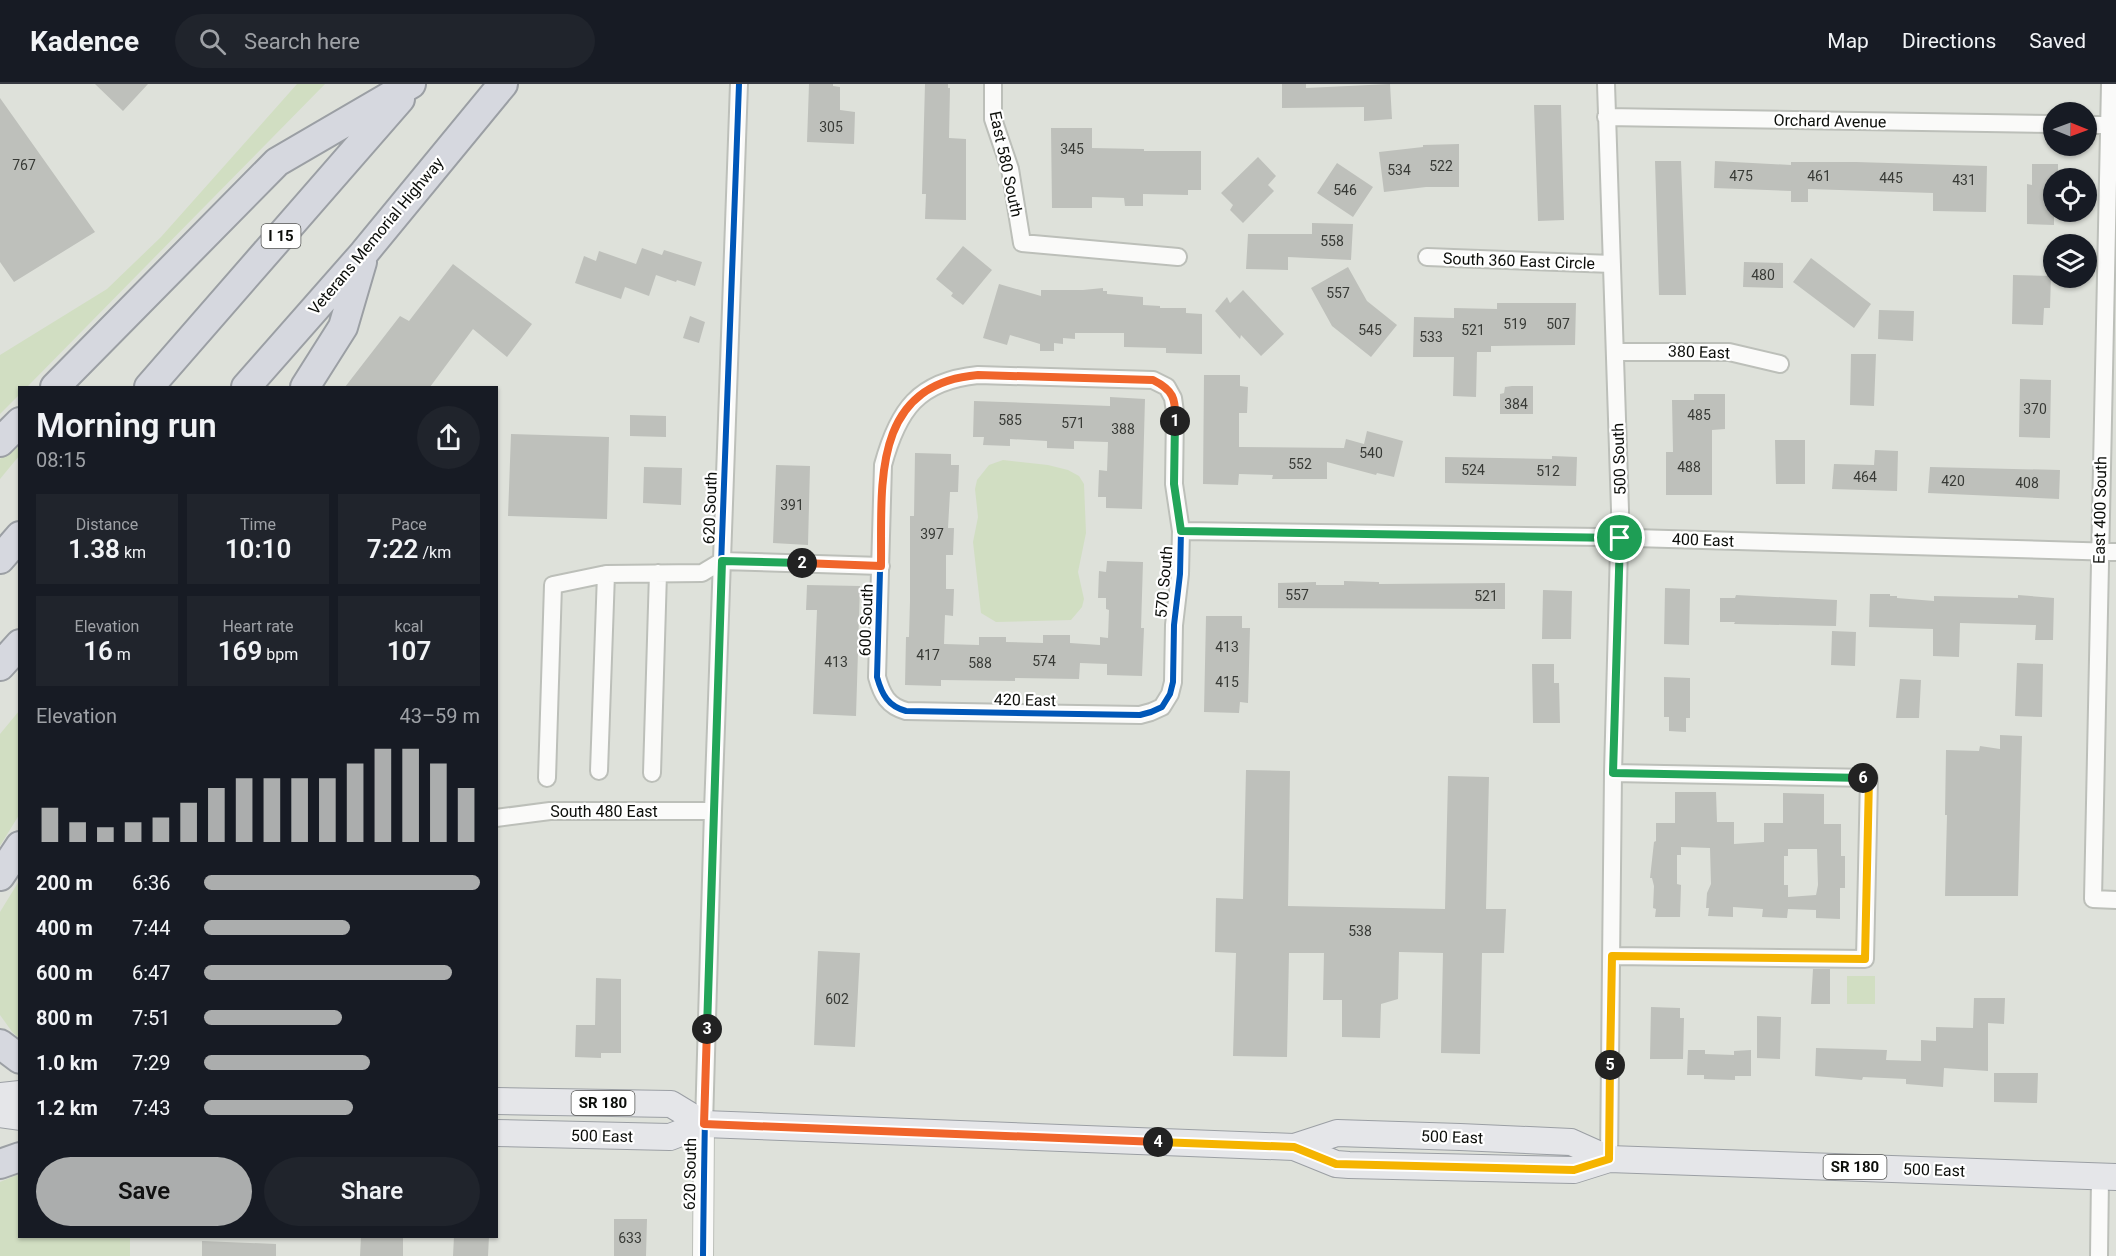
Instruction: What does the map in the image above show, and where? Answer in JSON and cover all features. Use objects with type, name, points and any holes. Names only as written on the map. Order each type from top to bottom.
[{"type":"highway","points":[[56,386],[277,162],[412,84]]},
{"type":"highway","name":"I 15","points":[[150,386],[412,84]]},
{"type":"highway","name":"Veterans Memorial Highway","points":[[247,386],[364,253],[503,84]]},
{"type":"highway","points":[[306,386],[343,327],[364,253]]},
{"type":"highway","points":[[0,442],[18,424]]},
{"type":"highway","points":[[0,559],[18,538]]},
{"type":"highway","points":[[0,666],[18,646]]},
{"type":"highway","points":[[0,1044],[18,1058]]},
{"type":"highway","points":[[0,1164],[18,1158]]},
{"type":"main road","points":[[0,1096],[18,1094]]},
{"type":"main road","name":"500 East","points":[[498,1101],[671,1104],[704,1124]]},
{"type":"main road","points":[[0,1114],[18,1117]]},
{"type":"main road","name":"500 East","points":[[498,1133],[670,1137],[704,1124],[1294,1147],[1336,1164],[1352,1165],[1574,1170],[1609,1159],[2108,1177]]},
{"type":"street","name":"620 South","points":[[703,1256],[704,1124],[713,811],[739,84]]},
{"type":"street","name":"East 580 South","points":[[993,84],[993,119],[1010,169],[1022,243],[1178,257]]},
{"type":"street","name":"500 South","points":[[1605,84],[1616,351],[1620,538],[1613,773],[1609,1159]]},
{"type":"street","name":"East 400 South","points":[[2110,84],[2108,125],[2110,302],[2108,551],[2093,899],[2116,900]]},
{"type":"street","name":"Orchard Avenue","points":[[1606,117],[2043,124]]},
{"type":"street","points":[[2097,125],[2108,125]]},
{"type":"street","name":"South 360 East Circle","points":[[1427,258],[1612,264]]},
{"type":"street","name":"380 East","points":[[1616,351],[1729,352],[1780,364]]},
{"type":"street","name":"570 South","points":[[914,401],[928,389],[943,382],[978,375],[1153,380],[1167,387],[1173,398],[1175,412],[1174,484],[1181,531],[1179,594],[1174,625],[1173,682],[1170,694],[1162,706]]},
{"type":"street","name":"600 South","points":[[888,702],[881,691],[878,677],[883,465],[891,436],[900,418],[914,401]]},
{"type":"street","name":"400 East","points":[[1181,531],[1620,538],[2108,551]]},
{"type":"street","points":[[547,778],[553,585],[606,574],[702,573],[722,561],[881,566]]},
{"type":"street","points":[[652,773],[658,573]]},
{"type":"street","points":[[599,771],[606,574]]},
{"type":"street","name":"420 East","points":[[888,702],[897,709],[906,711],[997,714],[1140,715],[1162,706]]},
{"type":"street","points":[[1612,956],[1865,959],[1869,778],[1613,773]]},
{"type":"street","name":"South 480 East","points":[[498,818],[550,811],[713,811]]},
{"type":"street","points":[[2099,1256],[2108,1177]]},
{"type":"green space","points":[[297,84],[325,84],[28,386],[18,386],[18,396],[0,414],[0,355],[107,289],[161,237]]},
{"type":"green space","points":[[18,441],[18,457],[0,479],[0,459]]},
{"type":"green space","points":[[1003,460],[1048,465],[1068,470],[1079,476],[1084,484],[1086,533],[1078,572],[1084,599],[1082,607],[1071,620],[996,622],[981,613],[973,542],[978,517],[975,489],[977,480],[989,465]]},
{"type":"green space","points":[[18,712],[18,817],[0,846],[0,734]]},
{"type":"green space","points":[[18,883],[18,1037],[0,1015],[0,912]]},
{"type":"green space","points":[[1847,976],[1875,976],[1875,1004],[1847,1004]]},
{"type":"green space","points":[[18,1174],[18,1238],[130,1238],[130,1256],[0,1256],[0,1182]]},
{"type":"building","points":[[95,84],[148,84],[123,111]]},
{"type":"building","points":[[809,84],[833,84],[833,86],[840,87],[840,110],[855,112],[854,144],[807,142]]},
{"type":"building","points":[[925,84],[948,84],[950,88],[949,138],[966,139],[966,220],[925,219],[926,194],[922,194]]},
{"type":"building","points":[[1282,84],[1306,84],[1306,88],[1390,84],[1392,119],[1364,121],[1364,107],[1282,108]]},
{"type":"building","points":[[0,98],[95,232],[14,282],[0,262]]},
{"type":"building","points":[[1534,105],[1561,105],[1564,220],[1538,221]]},
{"type":"building","points":[[1051,128],[1092,128],[1092,148],[1201,151],[1201,190],[1188,190],[1188,195],[1143,194],[1143,206],[1125,206],[1124,198],[1092,197],[1092,208],[1052,208]]},
{"type":"building","points":[[1459,144],[1459,187],[1426,187],[1384,192],[1379,152],[1423,147],[1423,145]]},
{"type":"building","points":[[1258,157],[1276,176],[1268,185],[1274,191],[1243,223],[1230,210],[1233,205],[1221,193]]},
{"type":"building","points":[[1655,161],[1681,161],[1686,295],[1659,295]]},
{"type":"building","points":[[1715,161],[1791,165],[1791,162],[1856,162],[1987,166],[1986,212],[1933,211],[1933,193],[1808,189],[1808,202],[1791,202],[1791,191],[1714,188]]},
{"type":"building","points":[[1337,163],[1373,187],[1353,217],[1317,193]]},
{"type":"building","points":[[2032,164],[2058,164],[2058,168],[2043,168],[2043,222],[2054,222],[2054,225],[2027,224],[2027,184],[2032,185]]},
{"type":"building","points":[[1312,223],[1353,224],[1351,260],[1288,257],[1288,270],[1246,269],[1248,234],[1312,234]]},
{"type":"building","points":[[963,246],[992,270],[963,305],[951,296],[953,293],[936,279]]},
{"type":"building","points":[[642,248],[662,255],[664,250],[702,262],[695,286],[656,275],[649,296],[625,287],[621,299],[575,283],[584,256],[596,261],[599,251],[636,264]]},
{"type":"building","points":[[1811,258],[1871,304],[1854,328],[1793,282]]},
{"type":"building","points":[[1744,262],[1783,263],[1783,288],[1743,287]]},
{"type":"building","points":[[453,264],[532,324],[507,357],[473,329],[431,386],[346,386],[400,316],[409,321]]},
{"type":"building","points":[[1348,267],[1367,301],[1397,325],[1371,357],[1332,326],[1311,288]]},
{"type":"building","points":[[2013,275],[2043,276],[2043,288],[2051,288],[2050,308],[2044,308],[2043,325],[2012,324]]},
{"type":"building","points":[[999,284],[1041,296],[1041,290],[1103,288],[1107,294],[1143,297],[1143,305],[1160,306],[1160,308],[1186,308],[1186,313],[1202,314],[1202,354],[1166,353],[1166,348],[1124,347],[1124,333],[1075,333],[1075,339],[1063,338],[1063,344],[1054,343],[1054,351],[1040,351],[1040,344],[1010,335],[1007,345],[983,338]]},
{"type":"building","points":[[1243,290],[1284,334],[1261,356],[1241,335],[1240,339],[1215,311],[1227,297],[1230,303]]},
{"type":"building","points":[[1497,303],[1576,303],[1575,345],[1491,346],[1491,352],[1477,352],[1476,397],[1453,396],[1454,357],[1413,357],[1414,317],[1454,318],[1454,308],[1497,309]]},
{"type":"building","points":[[1879,310],[1914,311],[1913,341],[1878,339]]},
{"type":"building","points":[[690,316],[705,322],[699,343],[683,338]]},
{"type":"building","points":[[1851,354],[1876,354],[1874,406],[1850,405]]},
{"type":"building","points":[[1204,375],[1240,375],[1240,386],[1248,387],[1247,413],[1239,413],[1239,447],[1344,448],[1346,439],[1364,444],[1367,431],[1403,441],[1394,477],[1377,473],[1376,475],[1327,462],[1327,479],[1272,479],[1273,475],[1239,474],[1238,485],[1203,484]]},
{"type":"building","points":[[2020,379],[2051,380],[2050,438],[2019,437]]},
{"type":"building","points":[[1533,386],[1533,414],[1500,414],[1500,394],[1504,393],[1505,387]]},
{"type":"building","points":[[1694,394],[1725,394],[1725,429],[1712,430],[1712,495],[1666,495],[1666,452],[1673,452],[1672,400],[1694,400]]},
{"type":"building","points":[[1110,397],[1145,399],[1142,509],[1106,508],[1106,497],[1098,497],[1099,470],[1107,471],[1108,442],[1074,441],[1074,449],[1047,448],[1047,441],[1010,439],[1010,446],[983,445],[984,437],[973,437],[974,401],[1110,406]]},
{"type":"building","points":[[630,415],[666,416],[666,437],[630,436]]},
{"type":"building","points":[[511,434],[609,437],[607,519],[508,516]]},
{"type":"building","points":[[1775,440],[1805,440],[1805,484],[1776,484]]},
{"type":"building","points":[[1875,450],[1898,451],[1897,491],[1832,489],[1834,464],[1874,465]]},
{"type":"building","points":[[915,453],[951,454],[951,465],[959,465],[958,492],[950,492],[948,528],[954,528],[953,555],[946,555],[946,589],[954,589],[953,616],[945,615],[944,644],[979,645],[979,637],[1006,637],[1006,642],[1043,643],[1043,635],[1070,635],[1070,643],[1100,645],[1100,637],[1108,638],[1109,610],[1106,609],[1106,598],[1098,598],[1099,571],[1106,572],[1107,561],[1143,562],[1142,676],[1107,675],[1107,664],[1080,663],[1079,679],[941,680],[941,686],[905,685],[906,637],[909,637],[910,516],[914,516]]},
{"type":"building","points":[[1552,456],[1577,457],[1576,486],[1445,483],[1445,457],[1552,459]]},
{"type":"building","points":[[776,465],[810,466],[808,545],[773,543]]},
{"type":"building","points":[[644,467],[682,468],[681,505],[643,503]]},
{"type":"building","points":[[1930,467],[2060,470],[2059,499],[1928,493]]},
{"type":"building","points":[[1344,581],[1379,582],[1379,584],[1505,583],[1505,609],[1278,608],[1278,583],[1316,582],[1316,585],[1344,585]]},
{"type":"building","points":[[807,585],[860,586],[856,716],[813,714],[817,610],[806,610]]},
{"type":"building","points":[[1665,588],[1690,589],[1689,645],[1664,644]]},
{"type":"building","points":[[1543,590],[1572,591],[1571,639],[1542,639]]},
{"type":"building","points":[[1870,594],[1890,594],[1897,598],[1934,601],[1934,596],[2018,598],[2018,595],[2054,598],[2053,640],[2035,640],[2036,625],[1960,623],[1959,657],[1933,656],[1933,629],[1869,627]]},
{"type":"building","points":[[1736,595],[1837,600],[1836,626],[1720,622],[1720,598],[1735,598]]},
{"type":"building","points":[[1206,616],[1242,616],[1242,628],[1250,628],[1248,703],[1240,702],[1239,713],[1204,712]]},
{"type":"building","points":[[1832,631],[1856,632],[1855,666],[1831,665]]},
{"type":"building","points":[[2017,663],[2043,664],[2042,717],[2015,716]]},
{"type":"building","points":[[1532,664],[1554,664],[1554,683],[1559,683],[1560,723],[1533,723]]},
{"type":"building","points":[[1664,677],[1690,678],[1690,718],[1686,718],[1686,732],[1669,731],[1669,717],[1664,717]]},
{"type":"building","points":[[1900,679],[1921,680],[1919,718],[1896,718]]},
{"type":"building","points":[[2000,735],[2022,736],[2018,896],[1945,896],[1946,750],[1979,751],[1980,746],[2000,749]]},
{"type":"building","points":[[1246,770],[1290,771],[1288,906],[1445,909],[1448,776],[1489,777],[1486,909],[1506,909],[1504,953],[1482,953],[1480,1054],[1441,1053],[1443,953],[1399,952],[1398,999],[1381,1004],[1380,1038],[1342,1037],[1342,1000],[1323,1000],[1324,953],[1289,953],[1287,1057],[1233,1056],[1236,953],[1215,952],[1216,898],[1243,899]]},
{"type":"building","points":[[1675,792],[1716,792],[1717,822],[1734,822],[1734,844],[1764,842],[1764,823],[1783,823],[1783,793],[1824,794],[1824,824],[1841,824],[1841,856],[1845,856],[1845,888],[1840,888],[1840,919],[1816,918],[1816,910],[1788,909],[1787,918],[1762,917],[1763,909],[1733,907],[1733,917],[1708,916],[1709,908],[1706,908],[1707,893],[1711,884],[1710,848],[1681,847],[1681,855],[1677,855],[1677,884],[1681,885],[1680,917],[1655,917],[1654,886],[1650,878],[1654,842],[1656,841],[1656,823],[1675,823]],"holes":[[[1788,849],[1817,849],[1816,895],[1788,897],[1788,885],[1784,885],[1784,856],[1788,856]]]},
{"type":"building","points":[[818,951],[860,953],[855,1047],[814,1045]]},
{"type":"building","points":[[1813,969],[1830,969],[1830,1004],[1811,1004]]},
{"type":"building","points":[[596,978],[621,979],[621,1053],[601,1053],[601,1058],[575,1057],[576,1025],[595,1025]]},
{"type":"building","points":[[1974,998],[2005,998],[2004,1024],[1988,1023],[1988,1071],[1944,1068],[1943,1087],[1906,1084],[1906,1079],[1863,1077],[1862,1080],[1815,1076],[1816,1048],[1887,1050],[1886,1060],[1921,1061],[1921,1040],[1936,1041],[1936,1027],[1973,1028]]},
{"type":"building","points":[[1651,1007],[1680,1008],[1680,1018],[1684,1018],[1683,1059],[1650,1059]]},
{"type":"building","points":[[1757,1016],[1781,1017],[1780,1059],[1757,1058]]},
{"type":"building","points":[[1688,1050],[1705,1050],[1705,1054],[1734,1055],[1734,1051],[1751,1050],[1751,1076],[1735,1076],[1735,1080],[1704,1079],[1704,1075],[1687,1075]]},
{"type":"building","points":[[1994,1073],[2038,1073],[2037,1103],[1994,1102]]},
{"type":"building","points":[[614,1219],[647,1219],[646,1256],[614,1256]]},
{"type":"building","points":[[361,1238],[403,1238],[403,1256],[360,1256]]},
{"type":"building","points":[[454,1238],[489,1238],[488,1256],[453,1256]]},
{"type":"building","points":[[202,1241],[276,1244],[276,1256],[202,1256]]},
{"type":"cycle path","points":[[703,1256],[712,816],[739,84]]},
{"type":"cycle path","points":[[978,375],[1153,380],[1167,387],[1173,398],[1175,412],[1174,484],[1181,531],[1180,574],[1174,625],[1173,682],[1170,694],[1162,707],[1140,715],[906,711],[890,703],[881,689],[877,677],[883,465],[896,429],[914,402],[940,384],[957,378],[978,375]]},
{"type":"route","points":[[978,375],[1153,380],[1167,387],[1173,398],[1175,412],[1174,484],[1181,531],[1620,538],[1613,773],[1869,778],[1865,959],[1612,956],[1609,1159],[1574,1170],[1352,1165],[1336,1164],[1294,1147],[704,1124],[722,561],[881,566],[883,465],[891,436],[900,418],[928,389],[960,377],[978,375]]}]
